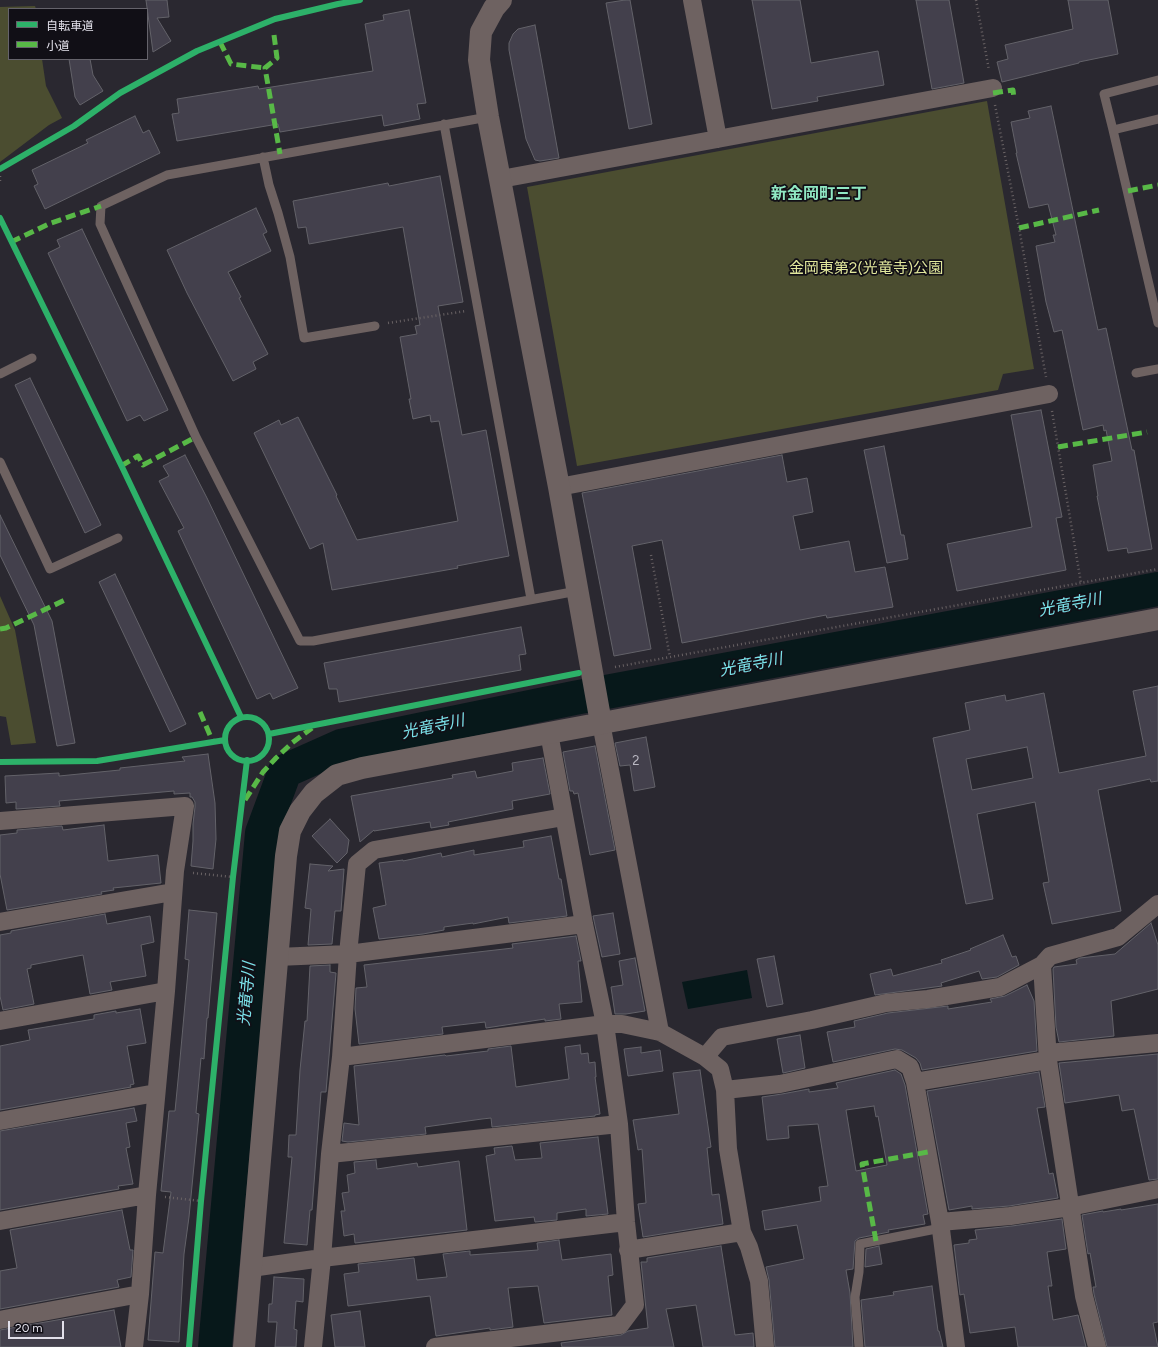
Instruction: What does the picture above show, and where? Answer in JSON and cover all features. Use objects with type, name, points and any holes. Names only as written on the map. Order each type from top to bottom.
[{"type":"street","points":[[692,0],[718,139]]},
{"type":"street","points":[[493,3],[481,32],[479,60],[488,117],[501,178],[578,590],[584,677],[600,714],[660,1032]]},
{"type":"street","points":[[501,178],[993,88]]},
{"type":"street","points":[[559,487],[1049,394]]},
{"type":"street","points":[[244,1347],[286,856],[290,831],[300,811],[314,793],[336,775],[362,768],[549,733],[600,714],[1158,620]]},
{"type":"street","points":[[435,1347],[620,1325],[635,1305],[628,1250],[619,1124],[605,1024],[584,924],[549,733]]},
{"type":"street","points":[[0,820],[185,806],[173,892],[166,991],[147,1195],[140,1294],[134,1347]]},
{"type":"street","points":[[313,1347],[330,1154],[342,1056],[348,954],[357,864],[374,850],[564,817]]},
{"type":"street","points":[[0,922],[173,892]]},
{"type":"street","points":[[705,1057],[722,1037],[812,1020],[886,1003],[928,999],[1000,986],[1042,965],[1050,956],[1118,937],[1158,904]]},
{"type":"street","points":[[277,957],[348,954],[584,924]]},
{"type":"street","points":[[1042,965],[1048,1057],[1084,1296],[1097,1347]]},
{"type":"street","points":[[0,1021],[166,991]]},
{"type":"street","points":[[342,1056],[605,1024],[622,1024],[660,1032],[705,1057],[720,1069],[725,1090],[728,1149],[742,1232],[749,1247],[759,1281],[765,1347]]},
{"type":"street","points":[[915,1082],[1048,1057],[1158,1043]]},
{"type":"street","points":[[725,1090],[780,1084],[897,1060],[910,1067],[915,1082],[940,1225],[956,1347]]},
{"type":"street","points":[[0,1121],[156,1093]]},
{"type":"street","points":[[330,1154],[619,1124]]},
{"type":"street","points":[[940,1225],[1070,1207],[1158,1188]]},
{"type":"street","points":[[0,1221],[147,1195]]},
{"type":"street","points":[[251,1268],[322,1258],[626,1222]]},
{"type":"street","points":[[628,1250],[742,1232]]},
{"type":"street","points":[[0,1320],[140,1294]]},
{"type":"lane","points":[[1158,80],[1104,94],[1158,324]]},
{"type":"lane","points":[[488,117],[167,175],[101,206],[100,224],[196,437],[300,641],[313,641],[578,590]]},
{"type":"lane","points":[[1113,130],[1158,118]]},
{"type":"lane","points":[[444,124],[531,599]]},
{"type":"lane","points":[[263,157],[269,185],[290,257],[304,338],[375,326]]},
{"type":"lane","points":[[0,374],[32,358]]},
{"type":"lane","points":[[1136,373],[1158,369]]},
{"type":"lane","points":[[0,462],[50,569],[118,538]]},
{"type":"lane","points":[[859,1347],[854,1297],[859,1272],[860,1244],[940,1225]]},
{"type":"path","points":[[0,169],[74,126],[120,93],[197,51],[275,19],[360,0]]},
{"type":"path","points":[[976,0],[1049,394],[1081,583]]},
{"type":"path","points":[[0,176],[0,183]]},
{"type":"path","points":[[0,218],[123,469],[241,718]]},
{"type":"path","points":[[375,326],[478,308]]},
{"type":"path","points":[[651,555],[670,657]]},
{"type":"path","points":[[615,667],[1158,569]]},
{"type":"path","points":[[269,734],[584,677]]},
{"type":"path","points":[[248,716],[262,722],[269,734],[268,747],[260,757],[254,760],[241,760],[235,757],[227,746],[225,740],[229,726],[234,721],[248,716]]},
{"type":"path","points":[[0,762],[97,761],[225,740]]},
{"type":"path","points":[[189,1347],[201,1201],[233,877],[247,760]]},
{"type":"path","points":[[175,871],[233,877]]},
{"type":"path","points":[[147,1195],[201,1201]]},
{"type":"green space","points":[[35,6],[36,8],[8,8],[8,60],[42,60],[46,86],[62,118],[49,125],[0,162],[0,7]]},
{"type":"green space","name":"金岡東第2(光竜寺)公園","points":[[987,101],[1034,369],[1003,374],[998,390],[577,466],[527,187]]},
{"type":"green space","points":[[0,596],[15,630],[36,743],[11,745],[6,717],[0,716]]},
{"type":"shaded area","points":[[747,970],[752,998],[688,1009],[682,982]]},
{"type":"building","points":[[146,0],[167,0],[169,17],[157,18],[171,41],[153,52],[148,8]]},
{"type":"building","points":[[630,0],[652,124],[629,129],[606,3]]},
{"type":"building","points":[[752,0],[800,0],[811,63],[878,51],[884,85],[817,97],[818,101],[772,109]]},
{"type":"building","points":[[916,0],[949,0],[964,83],[932,89]]},
{"type":"building","points":[[1068,0],[1108,0],[1118,54],[1079,62],[1002,82],[997,62],[1008,59],[1005,45],[1073,29]]},
{"type":"building","points":[[409,10],[426,103],[417,104],[420,119],[384,126],[382,115],[280,132],[278,124],[177,141],[172,114],[179,113],[177,99],[258,86],[259,89],[373,71],[365,24],[384,20],[383,15]]},
{"type":"building","points":[[535,25],[559,158],[540,161],[535,160],[526,139],[509,50],[509,43],[513,34],[518,29]]},
{"type":"building","points":[[69,60],[90,60],[93,75],[103,91],[80,105],[75,97]]},
{"type":"building","points":[[1051,106],[1098,330],[1106,328],[1132,450],[1134,450],[1152,549],[1128,553],[1127,548],[1108,551],[1097,496],[1093,465],[1112,461],[1106,430],[1104,431],[1103,425],[1083,430],[1062,330],[1054,332],[1046,302],[1036,246],[1055,242],[1053,235],[1056,235],[1048,204],[1029,208],[1016,153],[1011,122],[1030,118],[1028,111]]},
{"type":"building","points":[[135,116],[143,133],[149,130],[160,153],[45,209],[34,186],[38,184],[32,170],[88,143],[86,140]]},
{"type":"building","points":[[440,176],[463,302],[438,306],[462,435],[486,430],[509,556],[457,566],[458,568],[332,590],[323,543],[310,549],[254,433],[279,420],[281,425],[298,417],[337,495],[336,496],[357,540],[458,521],[439,421],[431,422],[430,415],[413,419],[409,399],[411,399],[400,337],[417,334],[415,326],[420,325],[403,227],[309,244],[306,227],[298,228],[293,201],[388,183],[389,186]]},
{"type":"building","points":[[256,208],[267,232],[263,234],[271,251],[228,272],[241,297],[239,298],[268,354],[253,362],[256,369],[233,381],[187,293],[167,250]]},
{"type":"building","points":[[82,229],[168,410],[144,421],[140,415],[127,421],[48,253],[60,247],[57,240]]},
{"type":"building","points":[[30,378],[101,525],[85,533],[15,385]]},
{"type":"building","points":[[1041,410],[1062,517],[1056,518],[1066,570],[957,591],[947,544],[1032,527],[1011,415]]},
{"type":"building","points":[[884,446],[901,535],[904,535],[908,559],[887,563],[864,450]]},
{"type":"building","points":[[185,455],[298,688],[273,699],[270,693],[257,699],[178,531],[184,528],[159,481],[169,476],[163,466]]},
{"type":"building","points":[[782,455],[787,482],[807,478],[813,512],[793,516],[800,550],[849,541],[855,572],[885,567],[893,607],[827,618],[826,615],[682,643],[662,540],[632,546],[651,649],[614,656],[582,493]]},
{"type":"building","points":[[0,515],[52,621],[75,743],[57,746],[34,625],[0,555]]},
{"type":"building","points":[[115,574],[186,724],[170,732],[99,582]]},
{"type":"building","points":[[521,627],[526,654],[519,655],[521,670],[339,702],[337,689],[329,689],[324,663]]},
{"type":"building","points":[[1158,686],[1158,781],[1151,782],[1150,779],[1098,790],[1121,911],[1052,924],[1043,883],[1049,882],[1035,802],[977,814],[993,899],[966,904],[933,738],[970,730],[965,703],[1005,695],[1006,701],[1044,693],[1059,773],[1146,756],[1133,691]],"holes":[[[1027,747],[1033,778],[972,790],[966,759]]]},
{"type":"building","points":[[646,737],[655,787],[634,791],[630,765],[620,766],[615,743]]},
{"type":"building","points":[[595,746],[615,850],[590,855],[578,793],[574,794],[573,791],[570,791],[563,752]]},
{"type":"building","points":[[208,754],[215,803],[216,839],[213,869],[191,866],[195,802],[192,797],[190,797],[190,793],[174,794],[174,791],[59,801],[60,806],[16,809],[16,802],[6,803],[5,776],[59,773],[59,776],[120,770],[120,768],[185,761],[182,757]]},
{"type":"building","points":[[543,758],[550,794],[512,801],[513,809],[448,822],[449,825],[431,828],[430,822],[374,830],[360,842],[351,796],[453,778],[452,775],[475,771],[477,778],[513,771],[512,763]]},
{"type":"building","points":[[330,819],[349,840],[347,853],[337,863],[312,836]]},
{"type":"building","points":[[104,825],[108,861],[158,855],[161,883],[113,888],[114,890],[101,892],[102,894],[7,910],[0,874],[0,835],[17,833],[17,830],[62,826],[63,830]]},
{"type":"building","points":[[551,836],[559,879],[561,879],[567,916],[509,923],[508,917],[473,924],[444,927],[444,930],[423,934],[379,939],[373,908],[386,905],[379,863],[403,861],[441,853],[442,857],[474,850],[474,855],[524,847],[523,841]]},
{"type":"building","points":[[310,864],[333,866],[328,871],[344,869],[341,911],[335,911],[332,944],[308,945],[311,909],[305,908]]},
{"type":"building","points":[[189,910],[217,913],[204,1059],[201,1058],[196,1113],[199,1114],[184,1254],[179,1342],[148,1340],[155,1252],[163,1253],[171,1192],[161,1191],[169,1111],[175,1111],[189,960],[185,959]]},
{"type":"building","points":[[613,913],[620,954],[602,957],[593,916]]},
{"type":"building","points":[[105,914],[107,924],[150,916],[154,942],[141,945],[146,976],[110,982],[112,990],[90,994],[83,955],[31,965],[31,968],[27,969],[34,1004],[3,1010],[0,996],[0,935],[11,933],[11,931]]},
{"type":"building","points":[[1151,923],[1158,945],[1158,989],[1111,1001],[1114,1036],[1059,1042],[1056,1027],[1054,967],[1077,964],[1076,960],[1080,958],[1115,954]]},
{"type":"building","points":[[1003,935],[1012,957],[1016,956],[1019,965],[997,977],[982,979],[979,971],[941,983],[942,986],[875,995],[870,974],[891,969],[893,976],[942,963],[941,960],[971,950],[970,949]]},
{"type":"building","points":[[576,936],[581,961],[578,961],[582,1002],[559,1004],[561,1019],[545,1021],[545,1019],[486,1028],[485,1022],[442,1027],[443,1034],[359,1044],[355,1009],[356,988],[367,987],[364,965],[513,948],[512,944]]},
{"type":"building","points":[[774,956],[783,1004],[767,1007],[757,959]]},
{"type":"building","points":[[635,958],[645,1011],[615,1014],[611,987],[623,985],[619,961]]},
{"type":"building","points":[[330,965],[330,972],[336,973],[326,1092],[321,1092],[312,1210],[310,1210],[307,1245],[284,1243],[292,1157],[288,1157],[289,1135],[296,1135],[300,1070],[305,1021],[307,1021],[310,966]]},
{"type":"building","points":[[1027,985],[1034,1001],[1037,1051],[922,1070],[920,1063],[916,1058],[902,1050],[895,1049],[833,1062],[827,1032],[855,1027],[854,1021],[888,1013],[948,1006],[948,1009],[992,1002],[990,999],[1005,996]]},
{"type":"building","points":[[140,1009],[146,1043],[127,1046],[134,1084],[130,1085],[131,1087],[0,1110],[0,1046],[30,1040],[28,1030],[94,1019],[94,1015]]},
{"type":"building","points":[[800,1035],[805,1068],[783,1073],[777,1039]]},
{"type":"building","points":[[580,1045],[581,1054],[588,1053],[589,1063],[595,1062],[595,1077],[600,1114],[595,1116],[492,1127],[491,1118],[425,1127],[426,1134],[348,1142],[342,1141],[344,1123],[359,1125],[354,1066],[488,1051],[488,1049],[511,1046],[516,1087],[569,1079],[565,1047]]},
{"type":"building","points":[[641,1047],[641,1053],[660,1050],[663,1071],[628,1076],[624,1049]]},
{"type":"building","points":[[1158,1054],[1158,1179],[1149,1180],[1134,1109],[1122,1111],[1119,1095],[1065,1103],[1059,1063]]},
{"type":"building","points":[[700,1070],[711,1147],[707,1148],[712,1195],[719,1194],[723,1224],[643,1237],[638,1204],[646,1203],[642,1149],[638,1150],[633,1120],[679,1114],[673,1073]]},
{"type":"building","points":[[895,1070],[901,1074],[905,1085],[928,1214],[923,1215],[925,1224],[888,1230],[889,1232],[859,1238],[855,1241],[853,1269],[846,1270],[850,1293],[853,1347],[775,1347],[769,1280],[766,1267],[804,1259],[797,1225],[765,1230],[762,1211],[821,1201],[819,1187],[828,1186],[818,1124],[788,1126],[789,1138],[767,1140],[762,1097],[809,1089],[809,1092],[838,1088],[836,1083]],"holes":[[[874,1106],[876,1117],[878,1116],[887,1165],[856,1171],[846,1110]]]},
{"type":"building","points":[[1039,1072],[1045,1107],[1037,1108],[1049,1174],[1053,1173],[1058,1198],[1009,1206],[972,1209],[972,1206],[949,1210],[927,1091]]},
{"type":"building","points":[[134,1108],[137,1121],[126,1123],[130,1147],[126,1148],[133,1184],[118,1186],[119,1189],[0,1210],[0,1131]]},
{"type":"building","points":[[598,1137],[608,1214],[586,1216],[586,1209],[557,1213],[557,1220],[535,1222],[534,1217],[495,1221],[486,1156],[495,1154],[494,1148],[512,1146],[515,1160],[542,1158],[540,1143]]},
{"type":"building","points":[[376,1160],[377,1169],[417,1163],[418,1167],[459,1161],[467,1230],[355,1243],[354,1234],[344,1236],[341,1211],[345,1211],[342,1193],[349,1192],[347,1175],[355,1173],[354,1162]]},
{"type":"building","points":[[1158,1204],[1158,1322],[1153,1323],[1158,1347],[1107,1347],[1094,1294],[1093,1287],[1096,1287],[1090,1253],[1088,1254],[1082,1215]]},
{"type":"building","points":[[122,1210],[130,1250],[133,1250],[131,1277],[117,1280],[119,1287],[0,1309],[0,1271],[17,1268],[10,1230]]},
{"type":"building","points":[[1062,1219],[1066,1249],[1047,1252],[1052,1286],[1048,1286],[1053,1320],[1078,1315],[1086,1347],[1018,1347],[1015,1327],[970,1333],[964,1294],[960,1295],[954,1245],[969,1243],[969,1240],[977,1239],[975,1230]]},
{"type":"building","points":[[559,1240],[562,1260],[611,1254],[613,1275],[608,1276],[612,1315],[544,1323],[538,1286],[508,1288],[513,1327],[490,1330],[490,1328],[436,1336],[430,1296],[348,1306],[344,1274],[359,1272],[358,1264],[414,1258],[417,1280],[447,1277],[443,1254],[470,1251],[470,1255],[538,1250],[537,1243]]},
{"type":"building","points":[[721,1246],[735,1335],[753,1333],[754,1347],[703,1347],[696,1305],[666,1309],[674,1347],[562,1347],[561,1343],[621,1335],[628,1331],[648,1328],[641,1262],[647,1262],[647,1258]]},
{"type":"building","points":[[879,1246],[882,1264],[865,1267],[866,1249]]},
{"type":"building","points":[[274,1277],[304,1279],[303,1302],[296,1301],[294,1329],[297,1330],[296,1347],[275,1347],[277,1322],[268,1322],[269,1304],[272,1304]]},
{"type":"building","points":[[932,1286],[938,1331],[943,1347],[865,1347],[861,1300],[894,1295],[893,1292]]},
{"type":"building","points":[[114,1310],[121,1347],[0,1347],[0,1330]]},
{"type":"building","points":[[360,1311],[365,1347],[335,1347],[331,1315]]},
{"type":"waterway","name":"光竜寺川","points":[[215,1347],[262,833],[285,771],[341,746],[574,698],[1158,589]]},
{"type":"marked path","points":[[274,35],[277,58],[265,68],[280,154]]},
{"type":"marked path","points":[[220,42],[231,64],[265,68]]},
{"type":"marked path","points":[[993,93],[1013,90],[1014,99]]},
{"type":"marked path","points":[[1128,191],[1158,185]]},
{"type":"marked path","points":[[11,242],[51,223],[101,206]]},
{"type":"marked path","points":[[1019,228],[1099,210]]},
{"type":"marked path","points":[[1058,447],[1147,432]]},
{"type":"marked path","points":[[121,466],[138,456],[143,465],[196,437]]},
{"type":"marked path","points":[[0,629],[6,628],[65,600]]},
{"type":"marked path","points":[[200,712],[213,742]]},
{"type":"marked path","points":[[245,800],[263,772],[276,758],[292,743],[312,728]]},
{"type":"marked path","points":[[876,1241],[862,1164],[928,1152]]},
{"type":"cycle path","points":[[0,169],[74,126],[120,93],[197,51],[275,19],[360,0]]},
{"type":"cycle path","points":[[0,218],[123,469],[241,717]]},
{"type":"cycle path","points":[[269,734],[579,673]]},
{"type":"cycle path","points":[[247,717],[259,721],[265,727],[269,739],[265,751],[259,757],[247,761],[235,757],[229,751],[225,739],[229,727],[235,721],[247,717]]},
{"type":"cycle path","points":[[0,762],[97,761],[225,740]]},
{"type":"cycle path","points":[[189,1347],[201,1201],[233,877],[247,760]]},
{"type":"district","name":"新金岡町三丁","points":[[819,194]]}]
